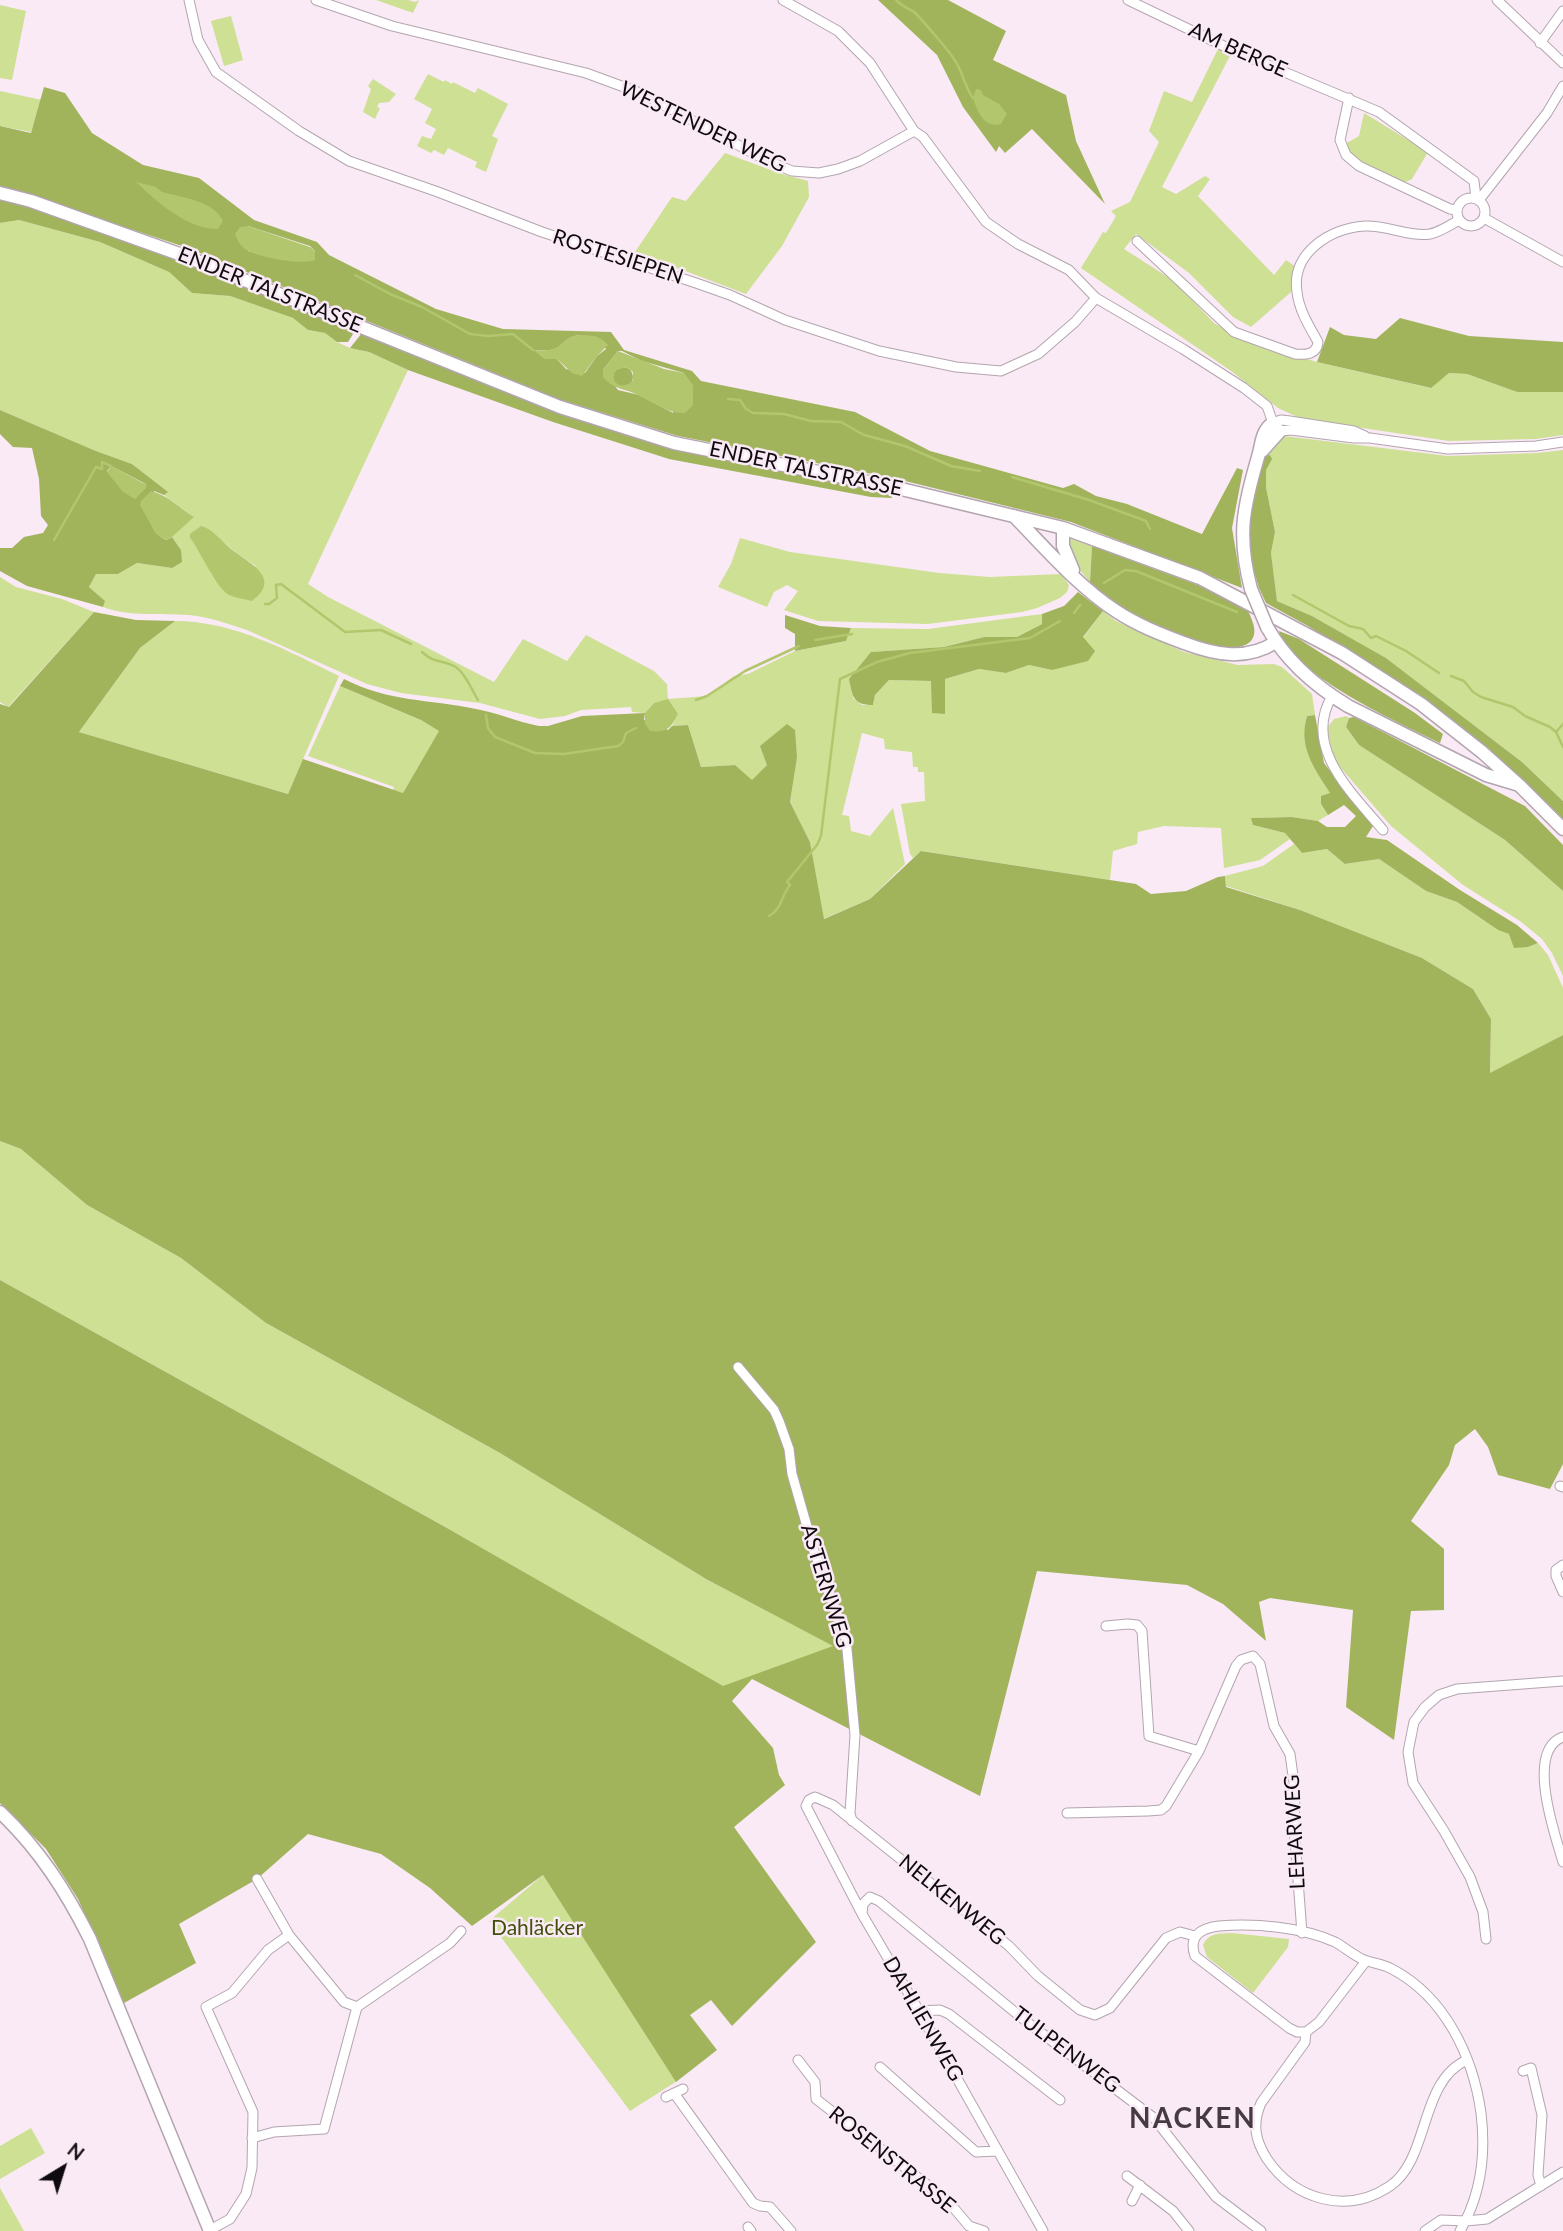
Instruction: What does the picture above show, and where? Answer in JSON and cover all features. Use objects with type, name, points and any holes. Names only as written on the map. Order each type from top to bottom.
[{"type":"main road","name":"ENDER TALSTRASSE","points":[[0,192],[182,255],[573,411],[674,443],[893,487],[1063,528],[1199,578],[1304,631],[1421,704],[1482,752],[1563,829]]},
{"type":"main road","points":[[1276,427],[1263,434],[1250,479],[1242,522],[1245,566],[1251,589],[1276,642],[1301,672],[1332,696],[1486,775],[1520,786]]},
{"type":"main road","points":[[1013,515],[1077,580],[1115,611],[1154,632],[1202,650],[1239,656],[1262,651],[1276,642]]},
{"type":"main road","points":[[1063,528],[1063,546],[1077,580]]},
{"type":"main road","points":[[0,1812],[28,1841],[67,1894],[90,1938],[210,2231]]},
{"type":"street","name":"ROSTESIEPEN","points":[[189,0],[198,40],[216,72],[290,125],[348,161],[542,232],[730,295],[785,320],[867,348],[956,367],[1001,372],[1038,354],[1096,298]]},
{"type":"street","name":"WESTENDER WEG","points":[[316,0],[392,26],[586,73],[643,94],[766,160],[792,171],[819,173],[849,165],[914,131]]},
{"type":"street","points":[[783,0],[838,31],[870,63],[914,131],[923,137],[986,222],[1018,244],[1069,270],[1096,298],[1184,349],[1244,388],[1267,406],[1276,427]]},
{"type":"street","name":"AM BERGE","points":[[1128,0],[1230,49],[1379,112],[1474,181],[1478,199],[1486,210],[1485,218]]},
{"type":"street","points":[[1497,0],[1563,63]]},
{"type":"street","points":[[1540,43],[1563,11]]},
{"type":"street","points":[[1137,242],[1234,332],[1295,354],[1314,352],[1318,342],[1302,312],[1296,279],[1307,253],[1318,241],[1342,231],[1366,226],[1433,233],[1458,215],[1465,199],[1478,199],[1547,113],[1563,86]]},
{"type":"street","points":[[1349,98],[1340,140],[1352,161],[1450,209],[1458,215],[1463,224],[1473,226],[1485,218],[1563,262]]},
{"type":"street","points":[[1276,427],[1281,420],[1315,424],[1354,431],[1370,438],[1448,449],[1536,446],[1563,442]]},
{"type":"street","points":[[1332,696],[1324,709],[1322,726],[1329,762],[1383,830]]},
{"type":"street","name":"ASTERNWEG","points":[[738,1367],[774,1410],[779,1420],[789,1449],[792,1474],[814,1551],[846,1639],[855,1735],[850,1813],[852,1821]]},
{"type":"street","points":[[1563,1565],[1556,1570],[1556,1576],[1563,1592]]},
{"type":"street","points":[[1067,1813],[1161,1810],[1170,1801],[1199,1751],[1149,1736],[1142,1631],[1137,1625],[1106,1626]]},
{"type":"street","name":"LEHARWEG","points":[[1199,1751],[1236,1666],[1241,1660],[1253,1656],[1260,1664],[1274,1726],[1290,1754],[1295,1790],[1294,1827],[1302,1933]]},
{"type":"street","points":[[1486,1939],[1483,1912],[1469,1877],[1413,1783],[1408,1752],[1414,1723],[1425,1707],[1439,1695],[1448,1692],[1562,1680]]},
{"type":"street","points":[[1563,1737],[1547,1750],[1545,1779],[1552,1827],[1563,1862]]},
{"type":"street","name":"NELKENWEG","points":[[806,1806],[809,1800],[815,1797],[822,1799],[852,1821],[1009,1946],[1038,1976],[1080,2010],[1095,2015],[1110,2008],[1166,1938],[1180,1932],[1195,1936]]},
{"type":"street","name":"DAHLIENWEG","points":[[806,1806],[862,1914],[1042,2231]]},
{"type":"street","points":[[257,1879],[289,1935],[344,2003],[357,2007]]},
{"type":"street","name":"TULPENWEG","points":[[862,1914],[863,1904],[870,1897],[879,1901],[1027,2022],[1119,2090],[1154,2118],[1216,2197],[1261,2231]]},
{"type":"street","points":[[1366,1961],[1319,2022],[1306,2032],[1297,2032],[1195,1955],[1192,1945],[1195,1936],[1202,1929],[1227,1926],[1267,1927],[1302,1933],[1334,1942],[1366,1961],[1389,1967],[1420,1989],[1448,2021],[1458,2038],[1478,2092],[1483,2156],[1478,2190],[1460,2231]]},
{"type":"street","points":[[251,2138],[274,2132],[324,2129],[357,2007],[450,1943],[461,1931]]},
{"type":"street","points":[[210,2231],[230,2218],[246,2194],[252,2168],[253,2112],[206,2007],[232,1993],[268,1950],[289,1935]]},
{"type":"street","points":[[919,2011],[940,2010],[949,2014],[1060,2100]]},
{"type":"street","points":[[1306,2032],[1305,2042],[1261,2103],[1255,2132],[1261,2149],[1275,2169],[1292,2186],[1308,2195],[1328,2199],[1349,2200],[1371,2195],[1390,2186],[1406,2169],[1442,2080],[1450,2070],[1467,2060]]},
{"type":"street","name":"ROSENSTRASSE","points":[[798,2060],[815,2082],[816,2099],[947,2200],[966,2228]]},
{"type":"street","points":[[880,2067],[976,2151],[997,2151]]},
{"type":"street","points":[[1523,2071],[1531,2068],[1542,2115],[1538,2175],[1541,2186]]},
{"type":"street","points":[[674,2093],[753,2203],[770,2207],[791,2231]]},
{"type":"street","points":[[1425,2231],[1441,2220],[1488,2219],[1563,2172]]},
{"type":"street","points":[[1127,2176],[1172,2211],[1189,2231]]},
{"type":"street","points":[[1132,2201],[1140,2185]]},
{"type":"street","points":[[966,2228],[984,2231]]},
{"type":"green space","points":[[376,0],[415,2],[419,0],[413,13]]},
{"type":"green space","points":[[0,5],[26,11],[12,80],[0,78]]},
{"type":"green space","points":[[231,16],[243,60],[224,66],[211,21]]},
{"type":"green space","points":[[1219,47],[1232,52],[1162,187],[1176,194],[1205,176],[1210,179],[1198,196],[1274,275],[1286,260],[1296,267],[1291,292],[1251,327],[1233,317],[1189,273],[1136,234],[1124,249],[1174,281],[1214,323],[1246,341],[1317,362],[1430,388],[1449,373],[1467,374],[1517,392],[1563,392],[1563,435],[1536,439],[1449,441],[1302,419],[1278,408],[1231,371],[1081,268],[1116,216],[1111,211],[1130,202],[1159,142],[1149,131],[1164,91],[1192,102]]},
{"type":"green space","points":[[428,74],[475,93],[478,88],[508,104],[492,136],[498,139],[486,172],[475,167],[477,162],[448,148],[444,155],[434,150],[431,153],[417,146],[422,136],[431,139],[436,129],[425,123],[432,109],[414,99]]},
{"type":"green space","points":[[373,79],[396,94],[389,102],[379,103],[377,107],[380,108],[375,119],[363,112],[371,89],[368,86]]},
{"type":"green space","points":[[0,91],[42,100],[31,132],[0,126]]},
{"type":"green space","points":[[1364,113],[1428,152],[1412,179],[1403,183],[1362,164],[1350,152],[1345,144],[1359,136]]},
{"type":"green space","points":[[725,153],[808,181],[809,197],[782,246],[746,294],[635,252],[672,197],[686,201]]},
{"type":"green space","points":[[19,220],[100,242],[169,272],[192,293],[230,296],[293,318],[308,330],[325,333],[350,348],[369,352],[408,370],[308,584],[328,597],[494,682],[523,639],[567,661],[586,635],[654,671],[667,684],[668,699],[707,696],[734,676],[748,674],[795,651],[846,641],[851,628],[928,629],[1042,614],[1042,624],[1017,637],[984,637],[944,647],[872,652],[853,698],[862,705],[873,705],[875,695],[889,680],[932,681],[944,714],[945,679],[979,669],[1006,673],[1029,665],[1052,670],[1083,638],[1103,611],[1116,621],[1184,652],[1238,665],[1274,664],[1282,667],[1312,694],[1315,715],[1307,716],[1305,737],[1310,757],[1331,794],[1321,804],[1328,815],[1318,821],[1292,817],[1252,818],[1253,825],[1285,833],[1290,839],[1260,860],[1224,868],[1221,828],[1164,826],[1138,832],[1137,844],[1113,851],[1110,880],[922,851],[913,858],[901,804],[925,801],[924,772],[918,772],[918,767],[913,767],[912,752],[885,749],[884,739],[862,733],[842,815],[849,816],[851,831],[870,836],[893,808],[905,864],[870,899],[823,919],[810,842],[790,802],[797,758],[767,765],[752,781],[735,765],[701,767],[688,725],[672,726],[678,714],[654,703],[645,713],[632,712],[631,707],[581,710],[565,716],[540,719],[480,703],[401,693],[367,684],[247,630],[211,619],[189,615],[135,613],[103,607],[104,601],[89,587],[96,574],[118,574],[137,563],[172,568],[181,550],[172,537],[193,517],[164,495],[167,492],[132,464],[0,410],[0,223]],"holes":[[[213,532],[256,566],[212,575],[190,538]]]},
{"type":"green space","points":[[1284,436],[1448,456],[1563,450],[1563,801],[1522,762],[1386,658],[1312,616],[1277,601],[1271,553],[1275,532],[1266,487],[1264,456],[1273,442]]},
{"type":"green space","points":[[1065,537],[1092,546],[1090,582],[1071,560]]},
{"type":"green space","points":[[740,538],[790,552],[939,573],[990,577],[1061,574],[1069,585],[1067,592],[1060,598],[1022,612],[928,624],[818,621],[784,610],[798,591],[787,585],[774,592],[767,607],[718,587],[731,564]]},
{"type":"green space","points":[[0,577],[16,587],[62,599],[94,612],[8,707],[0,702]]},
{"type":"green space","points":[[175,621],[218,626],[260,639],[339,676],[288,794],[79,732],[140,648]]},
{"type":"green space","points":[[340,686],[421,720],[440,731],[403,793],[393,790],[394,787],[308,756]]},
{"type":"green space","points":[[1346,716],[1349,718],[1346,727],[1359,745],[1505,840],[1563,891],[1563,976],[1542,939],[1520,921],[1463,885],[1391,826],[1334,760],[1327,728],[1334,719]]},
{"type":"green space","points":[[1294,844],[1302,853],[1327,849],[1346,864],[1379,859],[1426,891],[1457,902],[1528,947],[1538,943],[1548,955],[1563,988],[1563,1035],[1490,1074],[1491,1019],[1473,989],[1422,958],[1300,910],[1226,886],[1225,876],[1263,866]]},
{"type":"green space","points":[[0,1141],[21,1149],[87,1205],[181,1258],[266,1323],[500,1453],[706,1579],[834,1646],[723,1687],[447,1528],[0,1280]]},
{"type":"green space","name":"Dahläcker","points":[[543,1875],[677,2081],[630,2111],[489,1921]]},
{"type":"green space","points":[[1232,1933],[1289,1939],[1288,1947],[1253,1993],[1207,1957],[1203,1945],[1208,1938]]},
{"type":"green space","points":[[31,2128],[45,2153],[0,2179],[0,2146]]},
{"type":"green space","points":[[0,2188],[24,2231],[0,2231]]},
{"type":"shaded area","points":[[878,0],[948,0],[1006,31],[993,60],[1066,95],[1076,141],[1105,204],[1032,129],[1005,153],[999,146],[996,152],[963,107],[937,55]]},
{"type":"shaded area","points":[[44,87],[65,93],[92,133],[143,165],[199,178],[254,220],[317,242],[329,255],[436,309],[503,329],[611,332],[624,350],[692,371],[701,381],[855,412],[930,451],[1063,488],[1074,484],[1096,496],[1127,504],[1202,534],[1237,468],[1243,470],[1232,528],[1242,588],[1071,522],[893,478],[678,436],[561,400],[185,247],[0,186],[0,126],[31,133]],"holes":[[[248,226],[310,246],[315,251],[310,261],[272,257],[248,251]],[[571,337],[597,337],[606,349],[597,356],[585,373],[566,369],[557,359],[545,359],[535,350],[552,350]],[[618,351],[622,351],[642,361],[684,373],[673,413],[639,395],[618,390],[603,370]]]},
{"type":"shaded area","points":[[976,89],[999,104],[1007,114],[1001,124],[990,124],[982,118],[973,98]]},
{"type":"shaded area","points":[[136,182],[205,204],[223,221],[218,229],[195,224],[163,206]]},
{"type":"shaded area","points":[[0,200],[28,207],[178,261],[350,328],[353,334],[348,342],[337,342],[325,333],[308,330],[293,318],[230,296],[192,293],[169,272],[100,242],[19,220],[0,223]]},
{"type":"shaded area","points":[[248,226],[310,247],[315,251],[315,260],[282,260],[246,250],[235,234],[240,227]]},
{"type":"shaded area","points":[[1400,318],[1469,336],[1563,342],[1563,392],[1517,392],[1467,374],[1449,373],[1431,388],[1317,362],[1330,327],[1344,335],[1376,339]]},
{"type":"shaded area","points":[[362,333],[556,412],[673,449],[891,492],[892,498],[871,497],[669,459],[553,422],[408,370],[369,352],[350,348]]},
{"type":"shaded area","points":[[578,335],[598,337],[608,345],[582,376],[572,373],[557,359],[545,359],[533,350],[551,350]]},
{"type":"shaded area","points":[[618,351],[664,369],[684,373],[693,385],[693,405],[685,413],[666,410],[611,384],[603,377],[603,370]],"holes":[[[625,367],[633,372],[633,380],[630,383],[619,384],[614,380],[615,371]]]},
{"type":"shaded area","points":[[623,367],[630,370],[633,377],[630,384],[623,387],[616,384],[613,377],[616,370]]},
{"type":"shaded area","points":[[0,410],[132,464],[168,492],[164,495],[154,491],[152,525],[166,540],[172,537],[181,550],[182,562],[172,568],[137,563],[118,574],[96,574],[89,587],[105,601],[103,607],[27,586],[0,571],[0,548],[12,548],[24,537],[43,533],[48,525],[41,516],[39,479],[32,448],[13,447],[0,434]],"holes":[[[111,466],[146,484],[115,481],[107,471]]]},
{"type":"shaded area","points":[[1270,455],[1272,459],[1266,470],[1266,487],[1275,532],[1271,553],[1277,601],[1312,616],[1386,658],[1522,762],[1563,801],[1563,819],[1517,774],[1424,701],[1308,626],[1266,603],[1252,565],[1248,528],[1254,482],[1264,456]]},
{"type":"shaded area","points":[[111,466],[147,485],[145,489],[135,499],[123,492],[107,472]]},
{"type":"shaded area","points":[[151,491],[194,517],[166,540],[156,534],[140,505]]},
{"type":"shaded area","points":[[201,526],[213,532],[260,572],[264,585],[261,593],[252,601],[229,595],[214,578],[190,538],[190,534]]},
{"type":"shaded area","points":[[1092,546],[1198,585],[1247,608],[1254,635],[1247,644],[1232,647],[1214,645],[1171,632],[1124,610],[1090,582]]},
{"type":"shaded area","points":[[1078,592],[1103,611],[1083,637],[1095,651],[1088,661],[1052,670],[1029,665],[1006,673],[979,669],[945,679],[945,714],[932,713],[931,681],[889,680],[875,695],[873,705],[858,702],[853,695],[849,679],[871,652],[944,647],[984,637],[1017,637],[1042,624],[1042,614],[1064,606]]},
{"type":"shaded area","points":[[94,612],[136,620],[175,621],[140,648],[79,732],[288,794],[303,759],[403,793],[439,731],[421,720],[340,686],[344,679],[393,696],[476,709],[539,726],[582,716],[645,713],[644,720],[668,730],[672,726],[688,725],[701,767],[735,765],[752,780],[767,765],[760,746],[787,724],[795,730],[797,758],[790,802],[810,842],[824,919],[870,899],[921,851],[1136,884],[1151,894],[1186,891],[1225,876],[1226,887],[1300,910],[1422,958],[1473,989],[1491,1019],[1490,1073],[1563,1035],[1563,1464],[1550,1489],[1498,1475],[1488,1447],[1475,1429],[1455,1445],[1449,1465],[1411,1521],[1444,1549],[1444,1610],[1411,1611],[1394,1740],[1346,1707],[1353,1610],[1270,1598],[1259,1602],[1266,1641],[1223,1604],[1187,1585],[1037,1571],[980,1796],[752,1679],[732,1701],[773,1748],[779,1775],[785,1785],[734,1827],[816,1942],[732,2026],[711,2000],[690,2015],[717,2050],[676,2082],[543,1875],[472,1926],[430,1888],[381,1854],[308,1834],[257,1879],[179,1924],[196,1963],[124,2003],[78,1899],[46,1849],[0,1803],[0,1280],[447,1528],[723,1686],[833,1646],[706,1579],[500,1453],[266,1323],[181,1258],[87,1205],[21,1149],[0,1141],[0,704],[9,707]]},
{"type":"shaded area","points":[[785,615],[820,626],[851,628],[846,641],[795,651],[795,634],[785,628]]},
{"type":"shaded area","points":[[1279,631],[1299,639],[1415,713],[1443,734],[1440,743],[1349,696],[1324,680],[1287,647]]},
{"type":"shaded area","points":[[668,699],[678,714],[671,726],[661,731],[650,731],[645,724],[645,713],[654,703]]},
{"type":"shaded area","points":[[1315,715],[1324,763],[1373,826],[1366,837],[1387,840],[1517,925],[1538,943],[1514,948],[1509,934],[1498,930],[1457,902],[1426,891],[1379,859],[1345,864],[1327,849],[1302,853],[1285,833],[1253,825],[1251,818],[1292,817],[1318,821],[1327,827],[1345,827],[1356,816],[1344,805],[1328,815],[1321,804],[1321,796],[1330,793],[1309,757],[1305,738],[1307,716]]},
{"type":"shaded area","points":[[1354,717],[1525,806],[1563,845],[1563,891],[1505,840],[1359,745],[1346,727],[1349,718]]},
{"type":"waterway","points":[[896,0],[917,15],[946,49],[957,64],[973,98]]},
{"type":"waterway","points":[[355,275],[422,307],[470,334],[513,334],[533,350]]},
{"type":"waterway","points":[[728,399],[740,400],[746,409],[753,413],[784,414],[811,421],[841,422],[864,435],[905,446],[951,466],[980,471]]},
{"type":"waterway","points":[[54,540],[96,467],[102,469],[102,462],[111,466]]},
{"type":"waterway","points":[[1012,477],[1089,500],[1146,521],[1150,529]]},
{"type":"waterway","points":[[1104,583],[1125,570],[1136,571],[1237,612]]},
{"type":"waterway","points":[[265,604],[277,598],[276,585],[281,584],[345,632],[381,630],[411,644]]},
{"type":"waterway","points":[[1293,595],[1349,626],[1363,629],[1371,638],[1376,636],[1406,651],[1439,673]]},
{"type":"waterway","points":[[1074,613],[1080,605]]},
{"type":"waterway","points":[[769,916],[779,906],[790,885],[787,882],[817,845],[821,836],[840,679],[877,662],[910,653],[1030,638],[1060,621]]},
{"type":"waterway","points":[[815,640],[852,634]]},
{"type":"waterway","points":[[696,700],[707,696],[745,671],[799,646]]},
{"type":"waterway","points":[[422,652],[458,668],[478,700]]},
{"type":"waterway","points":[[1451,676],[1464,681],[1481,697],[1513,707],[1525,716],[1550,727],[1556,732],[1563,747]]},
{"type":"waterway","points":[[486,715],[488,728],[495,737],[535,753],[564,754],[618,746],[623,742],[626,733],[636,728]]},
{"type":"waterway","points":[[1556,732],[1563,724]]},
{"type":"district","name":"NACKEN","points":[[1193,2119]]}]
